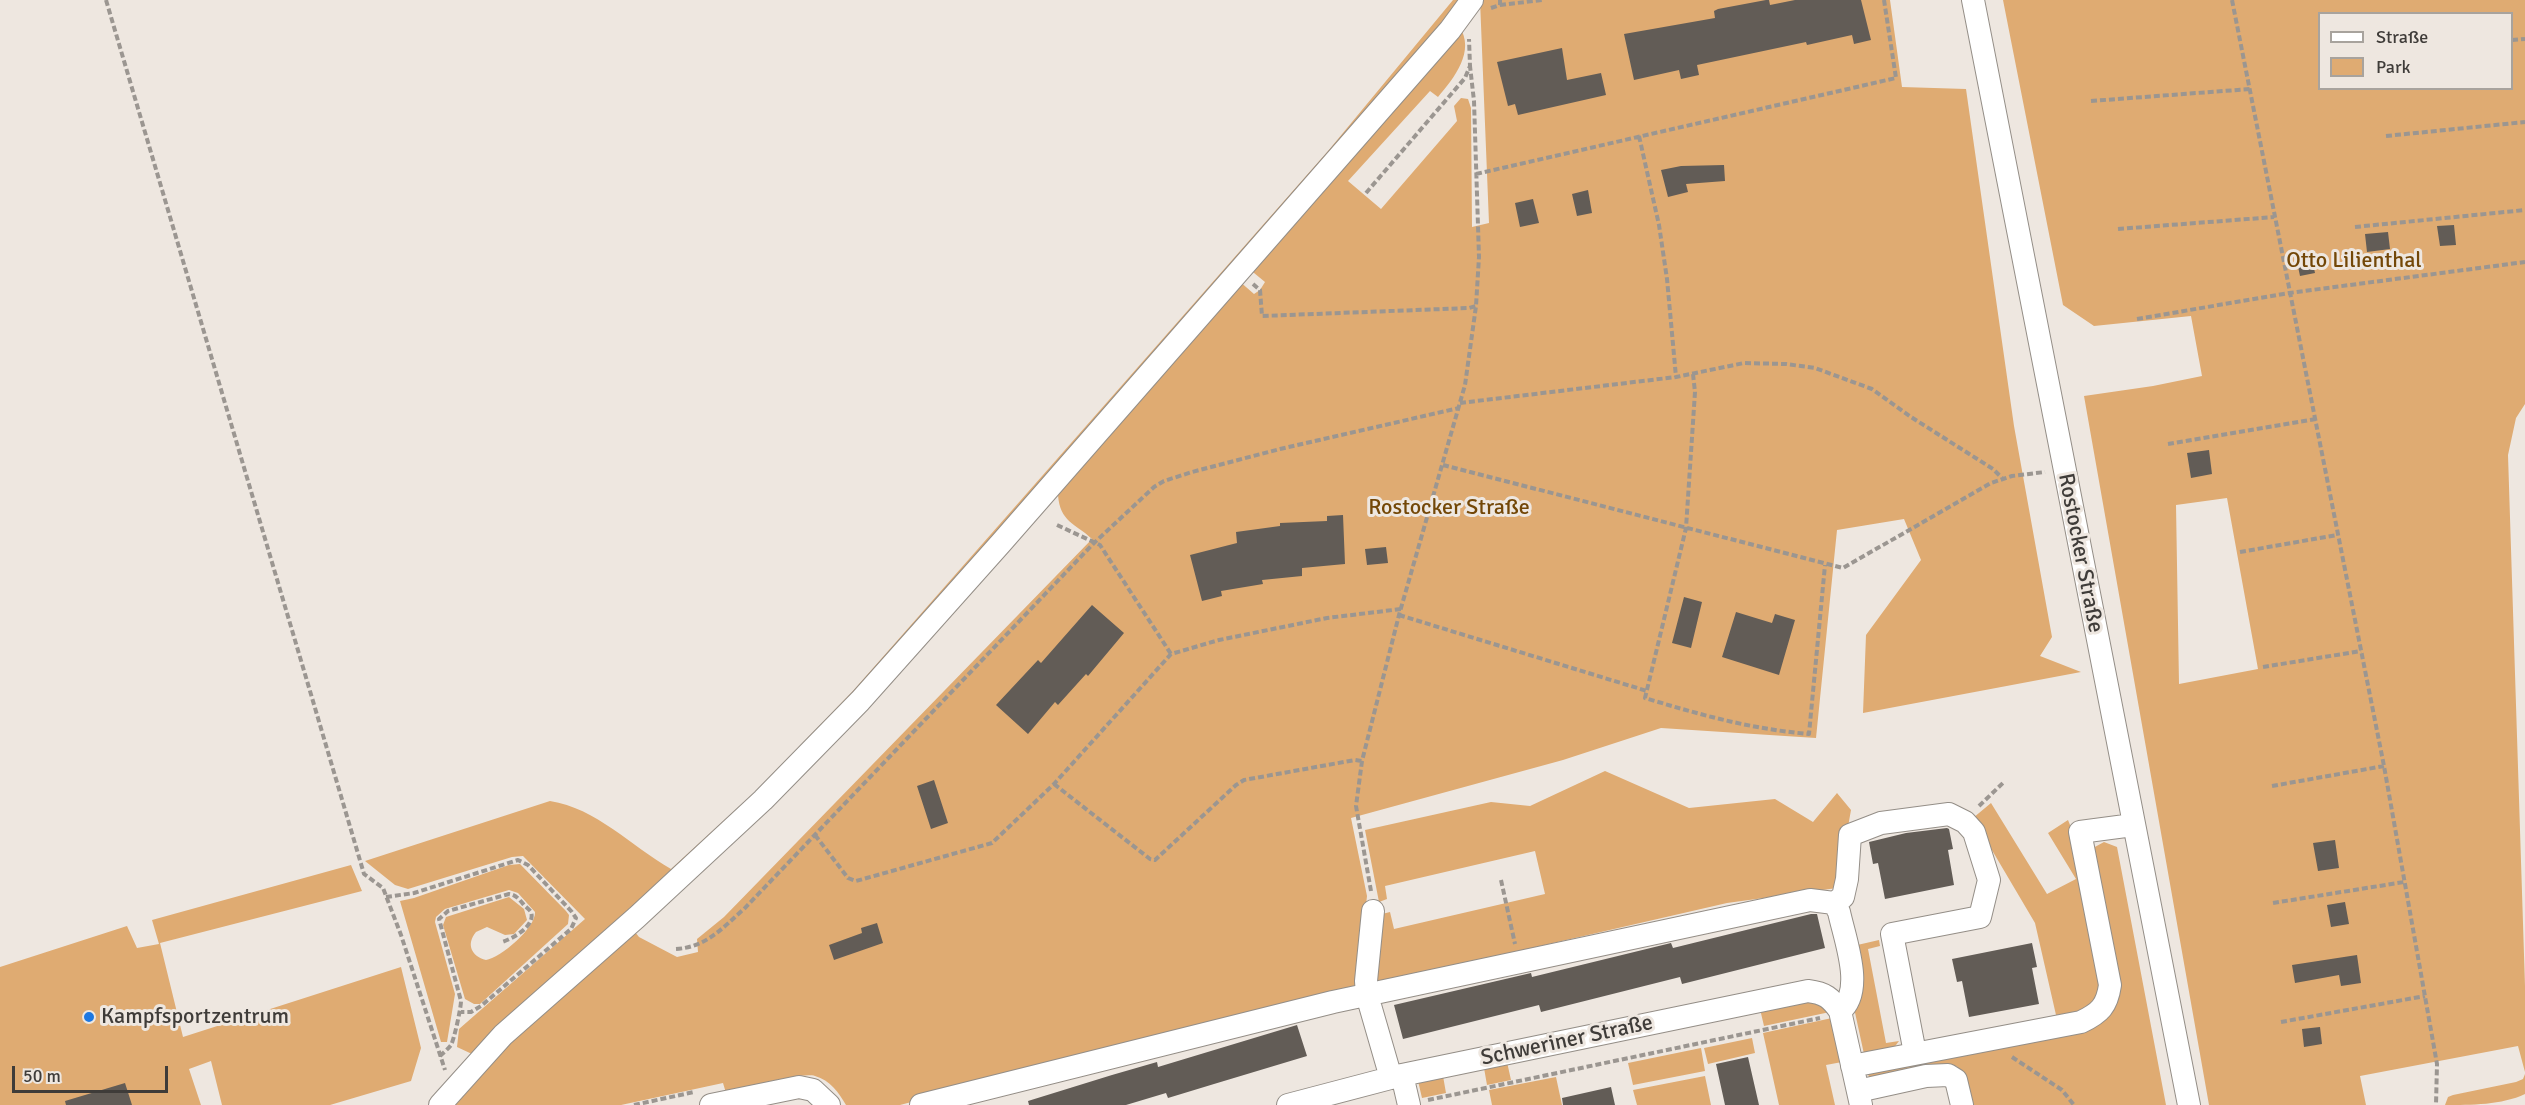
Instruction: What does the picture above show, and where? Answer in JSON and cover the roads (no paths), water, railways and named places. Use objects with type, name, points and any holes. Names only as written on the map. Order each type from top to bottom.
[{"type":"street","name":"Rostocker Straße","points":[[1973,0],[2189,1105]]},
{"type":"street","points":[[446,1098],[503,1035],[637,917],[755,807],[860,701],[1239,271],[1466,8]]},
{"type":"street","points":[[921,1105],[1367,995],[1519,961],[1810,900],[1834,903],[1843,897],[1847,879],[1850,835],[1881,822],[1949,814],[1965,822],[1974,832],[1989,880],[1980,917],[1892,934],[1915,1053]]},
{"type":"street","points":[[1852,1066],[2082,1022],[2098,1014],[2108,1001],[2110,984],[2080,832],[2133,825]]},
{"type":"street","points":[[1834,903],[1839,912],[1852,975],[1851,999],[1848,1005],[1840,1011],[1859,1098],[1926,1076],[1948,1075],[1956,1080],[1962,1105]]},
{"type":"street","points":[[1373,911],[1365,981],[1367,995],[1396,1077],[1409,1105]]},
{"type":"street","name":"Schweriner Straße","points":[[1288,1105],[1396,1077],[1809,991],[1820,992],[1832,999],[1840,1011]]},
{"type":"street","points":[[704,1098],[799,1087],[813,1090],[829,1105]]},
{"type":"place","name":"Kampfsportzentrum","points":[[89,1017]]},
{"type":"park label","name":"Otto Lilienthal","points":[[2354,261]]}]
